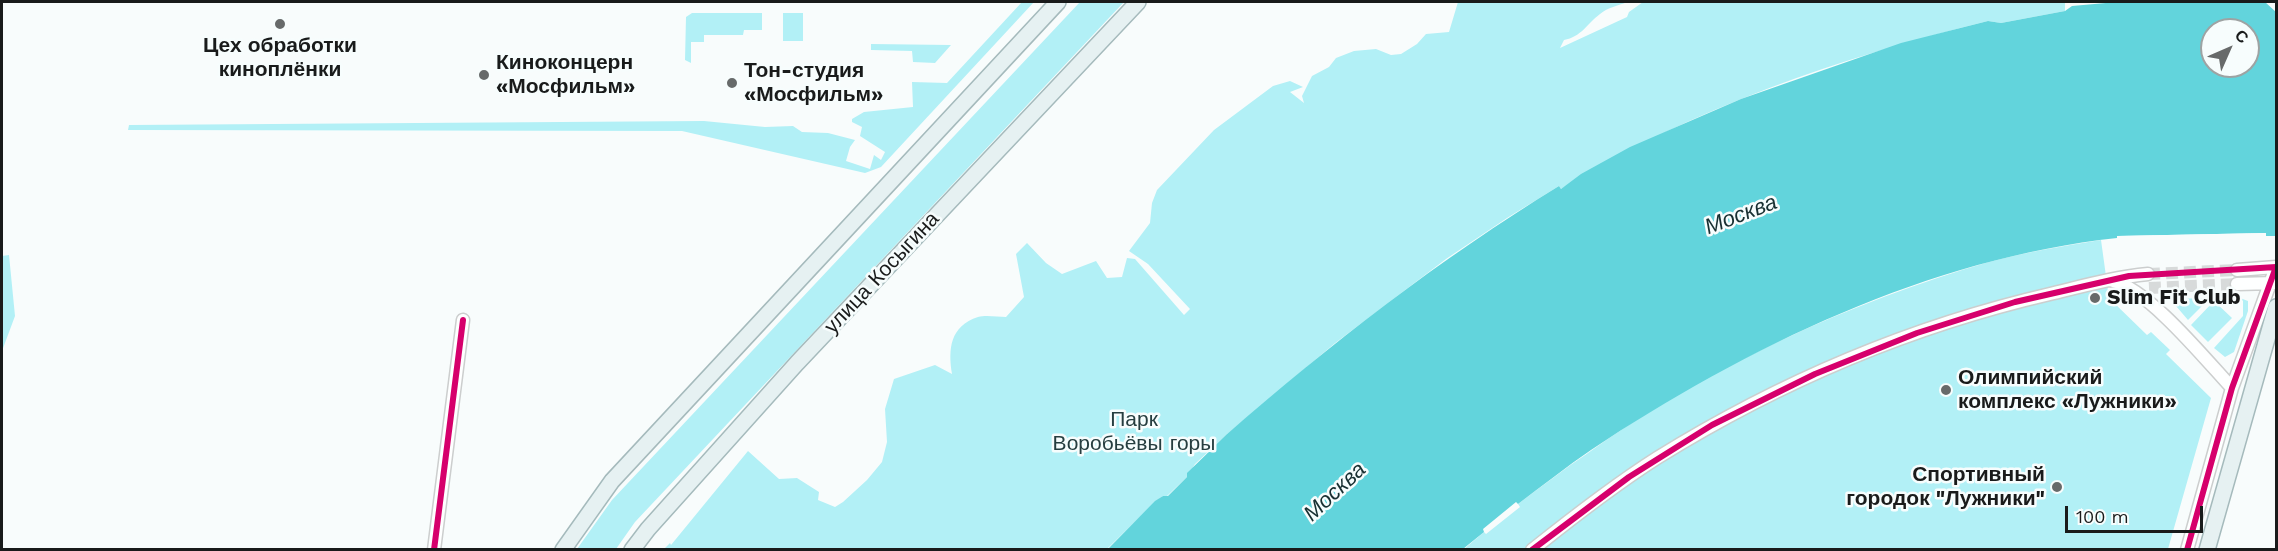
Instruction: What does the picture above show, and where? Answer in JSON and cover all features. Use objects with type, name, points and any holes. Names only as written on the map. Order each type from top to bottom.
[{"type":"main road","points":[[564,549],[612,481],[1058,2]]},
{"type":"main road","name":"улица Косыгина","points":[[632,549],[797,363],[1138,2]]},
{"type":"main road","points":[[2207,549],[2275,314]]},
{"type":"street","points":[[2187,549],[2232,388],[2273,283],[2276,267],[2237,270]]},
{"type":"street","points":[[1532,549],[1656,459],[1712,426],[1789,386],[1922,331],[2015,302],[2109,280],[2148,274]]},
{"type":"street","points":[[2109,280],[2134,289],[2154,306],[2232,388]]},
{"type":"street","points":[[2237,284],[2273,283]]},
{"type":"street","points":[[2134,289],[2149,288]]},
{"type":"street","points":[[2244,357],[2275,314]]},
{"type":"street","points":[[434,549],[463,320]]},
{"type":"green space","points":[[1022,2],[1034,2],[881,167],[865,173],[682,131],[128,130],[129,125],[704,121],[765,127],[793,126],[802,132],[828,133],[855,140],[850,147],[846,161],[870,169],[874,155],[881,160],[885,152],[860,136],[862,127],[852,122],[852,119],[864,112],[913,107],[912,82],[947,83]]},
{"type":"green space","points":[[1080,2],[1124,2],[635,522],[616,549],[577,549],[612,500]]},
{"type":"green space","name":"Парк Воробьёвы горы","points":[[1458,2],[1627,2],[1603,12],[1579,33],[1564,40],[1560,48],[1627,17],[1629,12],[1643,2],[2065,2],[2065,11],[2001,23],[1988,21],[1877,51],[1822,69],[1715,110],[1611,160],[1561,189],[1559,186],[1446,259],[1334,344],[1225,436],[1195,464],[1187,477],[1167,496],[1155,502],[1107,549],[663,550],[670,543],[671,545],[748,451],[779,479],[797,478],[819,492],[818,500],[835,507],[843,502],[867,480],[882,462],[887,442],[885,409],[894,379],[935,365],[952,374],[950,356],[956,332],[978,317],[1006,317],[1024,297],[1016,254],[1027,243],[1046,263],[1062,274],[1096,261],[1107,278],[1122,277],[1127,258],[1135,259],[1184,315],[1190,309],[1148,264],[1129,251],[1150,223],[1152,203],[1157,190],[1214,130],[1273,86],[1290,81],[1303,87],[1290,92],[1304,103],[1302,96],[1312,76],[1329,67],[1336,58],[1354,51],[1376,49],[1391,55],[1401,54],[1417,44],[1426,34],[1449,32]]},
{"type":"green space","points":[[692,13],[762,13],[762,30],[744,30],[743,35],[704,35],[704,42],[691,42],[691,63],[685,60],[686,17]]},
{"type":"green space","points":[[783,13],[803,13],[803,41],[783,41]]},
{"type":"green space","points":[[871,44],[951,45],[935,63],[913,62],[912,51],[871,50]]},
{"type":"green space","name":"Олимпийский комплекс «Лужники»","points":[[2101,240],[2109,298],[2147,335],[2151,332],[2170,350],[2166,354],[2211,398],[2168,549],[1463,550],[1520,507],[1518,504],[1633,422],[1730,366],[1781,341],[1884,297],[1937,278],[2003,258]]},
{"type":"green space","points":[[9,255],[15,316],[2,351],[2,256]]},
{"type":"green space","points":[[2210,298],[2188,320],[2170,299]]},
{"type":"green space","points":[[2240,298],[2248,301],[2248,311],[2234,352],[2225,357],[2214,348],[2243,316],[2243,301]]},
{"type":"green space","points":[[2214,301],[2232,318],[2208,342],[2191,325]]},
{"type":"water","name":"Москва","points":[[2117,2],[2265,2],[2276,12],[2276,236],[2266,236],[2266,233],[2118,236],[1978,265],[1909,287],[1842,313],[1776,343],[1650,412],[1582,456],[1518,504],[1516,502],[1463,549],[1107,550],[1155,501],[1168,496],[1187,477],[1187,473],[1226,435],[1305,368],[1429,273],[1559,186],[1561,189],[1581,174],[1630,147],[1741,99],[1901,43],[1988,21],[2001,23],[2065,11],[2072,6]]},
{"type":"pier","points":[[2266,233],[2266,239],[2263,236],[2118,240],[2117,238],[2117,236]]},
{"type":"tunnel","points":[[2148,274],[2237,270]]},
{"type":"tunnel","points":[[2149,288],[2237,284]]},
{"type":"cycle path","points":[[1532,550],[1629,477],[1712,425],[1815,374],[1917,333],[2015,302],[2129,276],[2276,267]]},
{"type":"cycle path","points":[[2187,550],[2232,388],[2276,267]]},
{"type":"cycle path","points":[[434,550],[463,320]]},
{"type":"place","name":"Цех обработки киноплёнки","points":[[280,24]]},
{"type":"place","name":"Киноконцерн «Мосфильм»","points":[[484,75]]},
{"type":"place","name":"Тон-студия «Мосфильм»","points":[[732,83]]},
{"type":"place","name":"Slim Fit Club","points":[[2095,298]]},
{"type":"place","name":"Олимпийский комплекс «Лужники»","points":[[1946,390]]},
{"type":"place","name":"Спортивный городок \"Лужники\"","points":[[2057,487]]}]
